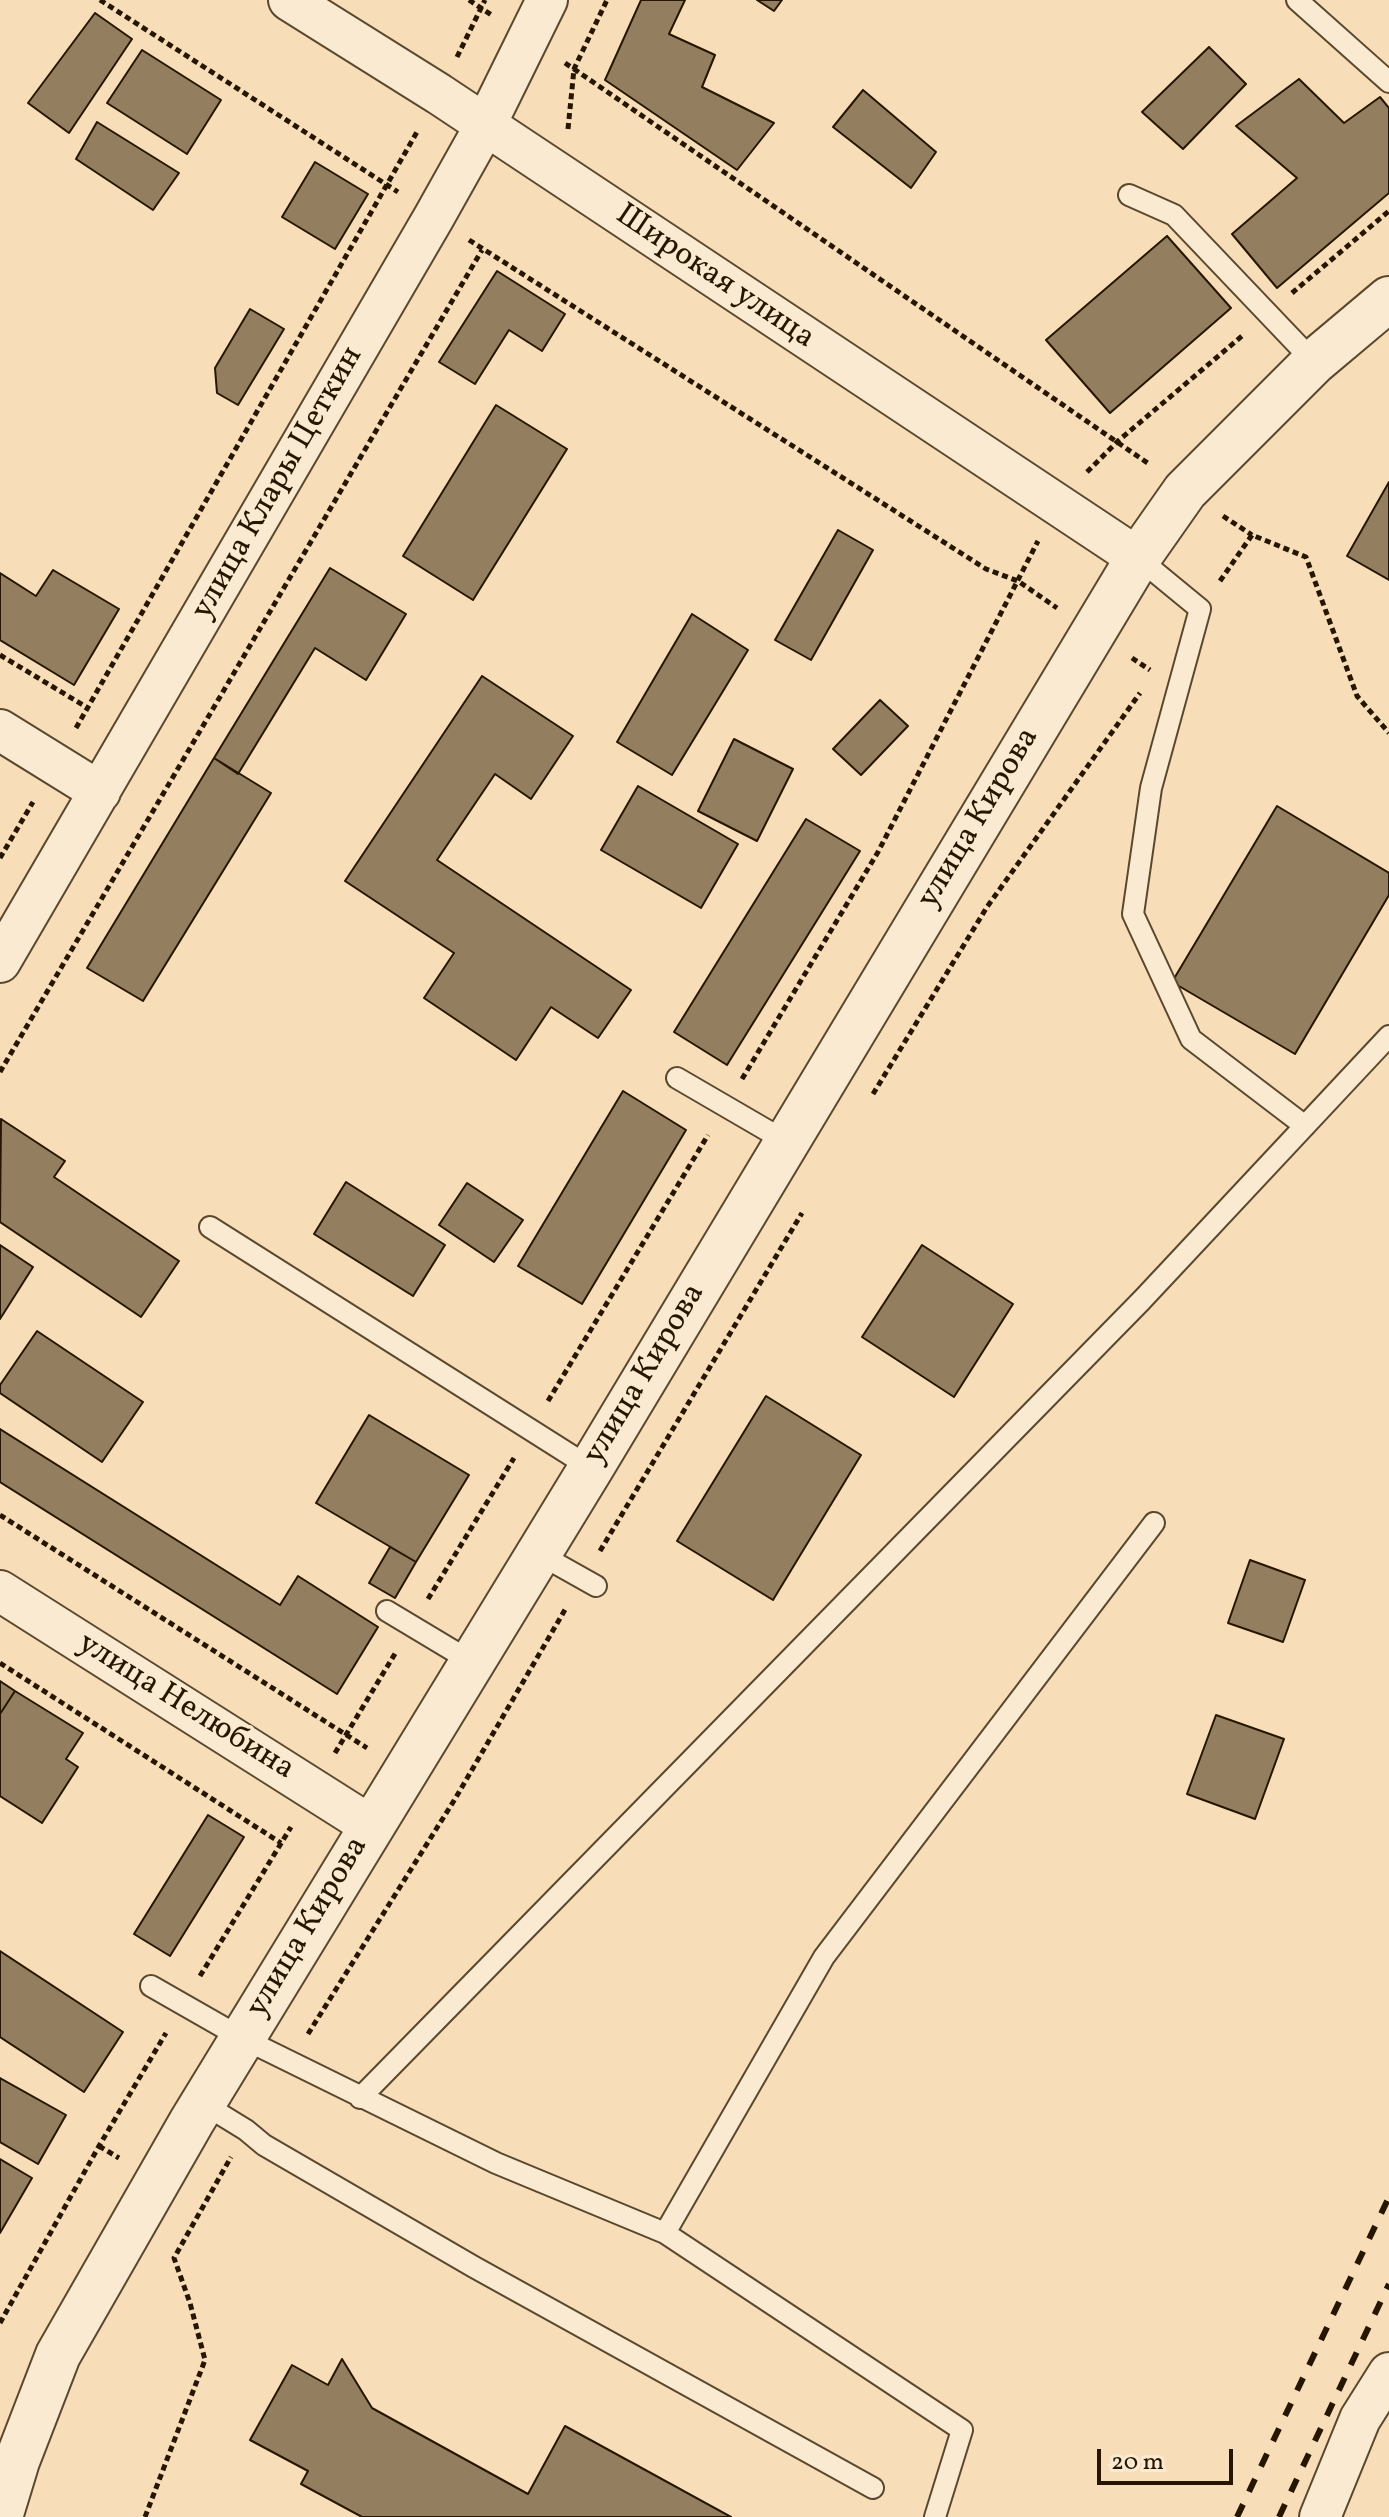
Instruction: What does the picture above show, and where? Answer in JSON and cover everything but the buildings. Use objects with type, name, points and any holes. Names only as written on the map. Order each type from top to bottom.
[{"type":"street","name":"Широкая улица","points":[[289,0],[439,94],[1138,558]]},
{"type":"street","name":"улица Клары Цеткин","points":[[0,962],[434,217],[485,126],[547,0]]},
{"type":"street","name":"улица Кирова","points":[[0,2517],[17,2461],[58,2355],[202,2103],[539,1554],[1138,558],[1185,491],[1314,362],[1389,299]]},
{"type":"street","points":[[0,730],[100,792]]},
{"type":"street","name":"улица Нелюбина","points":[[0,1591],[371,1826]]},
{"type":"street","points":[[1320,2517],[1360,2419],[1389,2373]]},
{"type":"lane","points":[[1297,0],[1389,82]]},
{"type":"lane","points":[[1129,195],[1174,215],[1314,362]]},
{"type":"lane","points":[[1138,558],[1200,609],[1151,788],[1133,914],[1191,1039],[1305,1126]]},
{"type":"lane","points":[[360,2098],[1142,1300],[1389,1036]]},
{"type":"lane","points":[[677,1078],[787,1142]]},
{"type":"lane","points":[[210,1227],[591,1468]]},
{"type":"lane","points":[[665,2233],[824,1957],[1154,1523]]},
{"type":"lane","points":[[539,1554],[589,1583]]},
{"type":"lane","points":[[387,1611],[472,1662]]},
{"type":"lane","points":[[151,1986],[242,2038],[360,2098],[496,2163],[665,2233],[962,2430],[935,2517]]},
{"type":"lane","points":[[202,2103],[264,2145],[474,2267],[873,2488]]},
{"type":"path","points":[[100,0],[482,250],[986,569],[1018,581],[1154,673]]},
{"type":"path","points":[[0,858],[439,94],[485,0]]},
{"type":"path","points":[[574,69],[1118,441]]},
{"type":"path","points":[[0,1072],[482,250]]},
{"type":"path","points":[[0,655],[88,708]]},
{"type":"path","points":[[865,1107],[987,907]]},
{"type":"path","points":[[290,2063],[589,1583],[809,1201]]},
{"type":"path","points":[[0,1515],[455,1799]]},
{"type":"path","points":[[0,1663],[281,1843]]},
{"type":"path","points":[[145,2517],[205,2360],[174,2258],[246,2130]]},
{"type":"railway","points":[[1237,2517],[1389,2197]]},
{"type":"railway","points":[[1279,2517],[1389,2284]]}]
